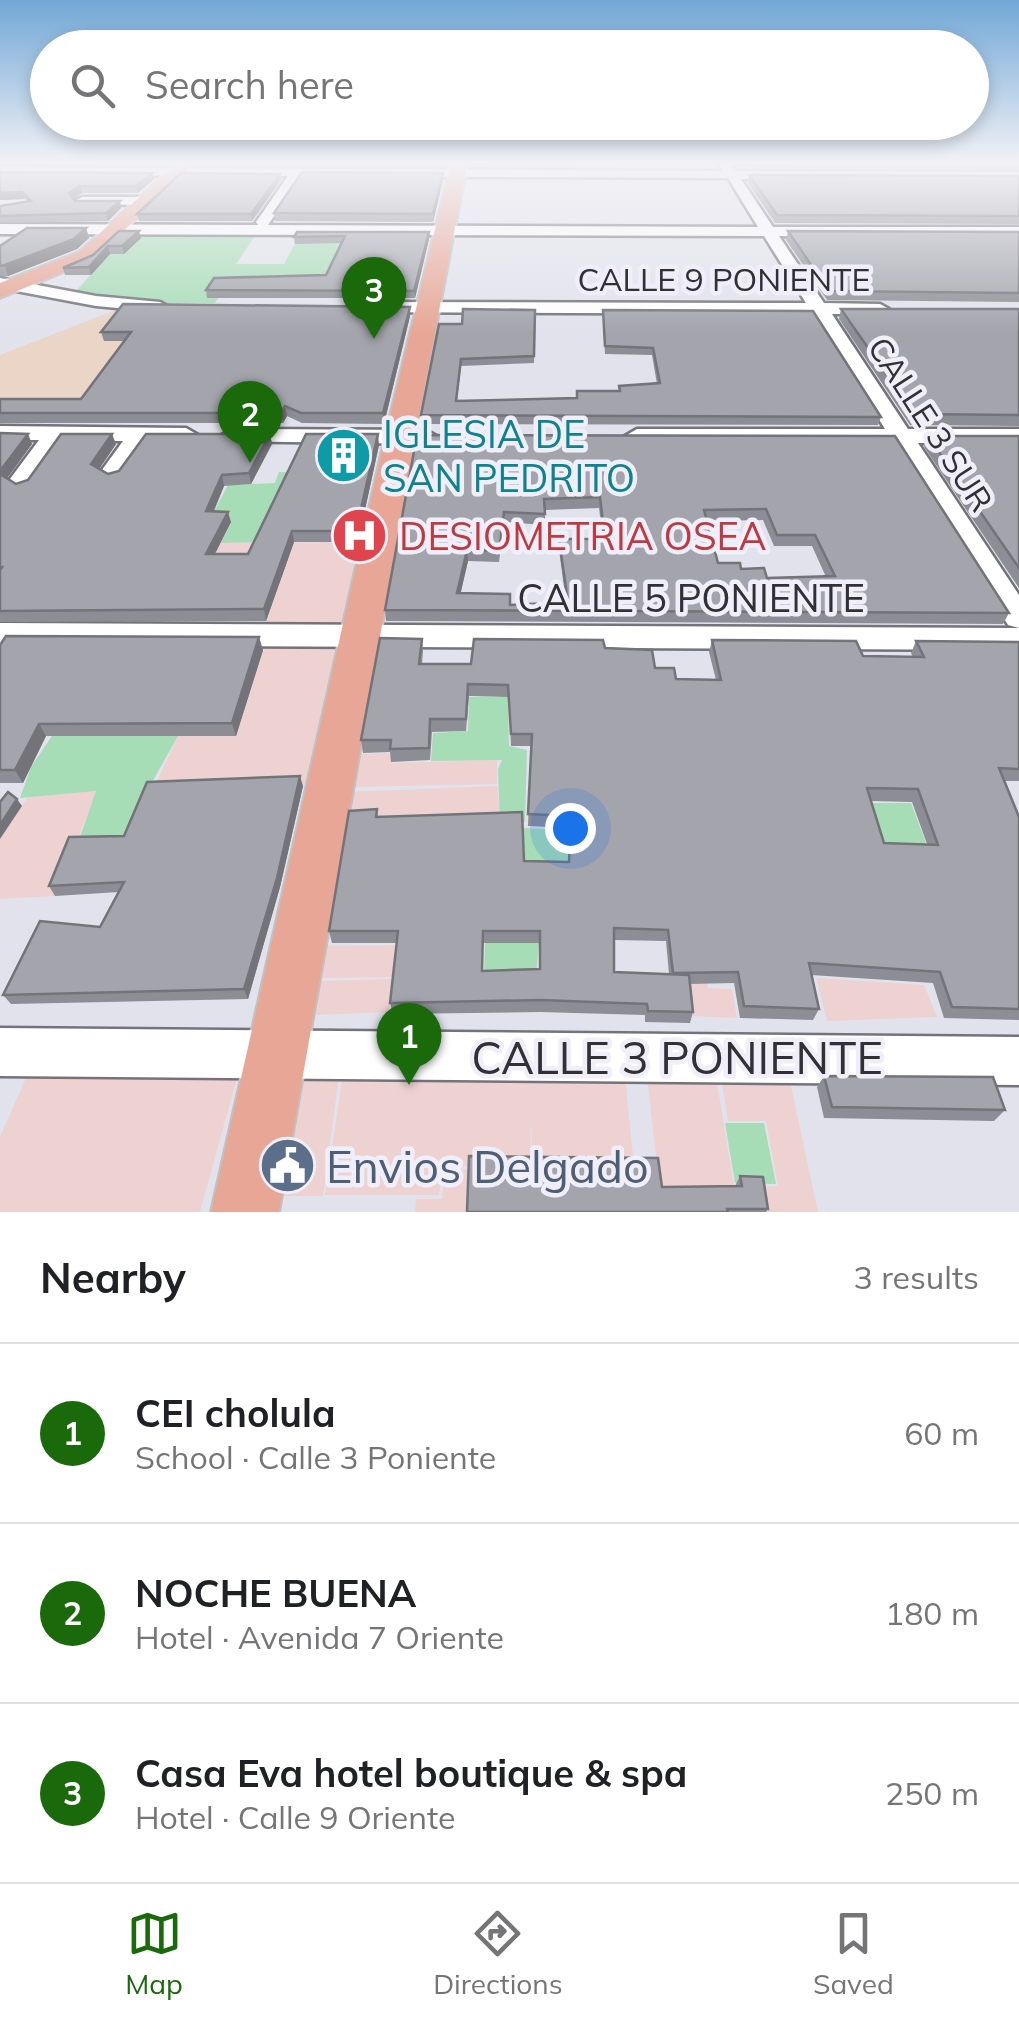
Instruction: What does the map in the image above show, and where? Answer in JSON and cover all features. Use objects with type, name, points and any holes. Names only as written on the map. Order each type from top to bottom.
[{"type":"main road","points":[[4,287],[86,256],[126,221]]},
{"type":"main road","points":[[246,1212],[400,437],[448,221]]},
{"type":"street","name":"CALLE 3 SUR","points":[[760,221],[1019,618]]},
{"type":"street","points":[[0,228],[118,228],[278,236],[446,230],[1019,232]]},
{"type":"street","points":[[37,246],[98,246]]},
{"type":"street","points":[[4,287],[96,301],[171,306]]},
{"type":"street","name":"CALLE 9 PONIENTE","points":[[336,307],[905,310]]},
{"type":"street","points":[[0,434],[459,437]]},
{"type":"street","points":[[20,483],[56,434]]},
{"type":"street","points":[[111,474],[139,435]]},
{"type":"street","points":[[617,436],[1019,436]]},
{"type":"street","name":"CALLE 5 PONIENTE","points":[[0,634],[1019,640]]},
{"type":"street","name":"CALLE 3 PONIENTE","points":[[0,1052],[275,1057],[795,1054],[1019,1061]]},
{"type":"shaded area","points":[[118,309],[129,310],[105,341],[134,341],[84,409],[0,409],[0,355]]},
{"type":"shaded area","points":[[366,542],[356,629],[265,625],[285,565],[189,565],[198,543]]},
{"type":"shaded area","points":[[264,645],[339,646],[307,786],[152,792],[179,734],[230,734]]},
{"type":"shaded area","points":[[392,753],[392,763],[497,760],[497,784],[351,787],[356,754]]},
{"type":"shaded area","points":[[498,786],[500,827],[467,813],[344,818],[347,792]]},
{"type":"shaded area","points":[[97,791],[55,896],[0,899],[0,839],[28,797]]},
{"type":"shaded area","points":[[395,945],[392,977],[322,978],[327,946]]},
{"type":"shaded area","points":[[685,960],[703,961],[708,988],[732,989],[737,1018],[692,1016]]},
{"type":"shaded area","points":[[816,978],[924,985],[937,1017],[827,1021]]},
{"type":"shaded area","points":[[392,979],[389,1012],[316,1015],[321,981]]},
{"type":"shaded area","points":[[37,1053],[243,1056],[200,1212],[0,1212],[0,1137]]},
{"type":"shaded area","points":[[343,1074],[625,1077],[634,1166],[533,1167],[531,1121],[530,1167],[442,1166],[439,1195],[325,1195]]},
{"type":"shaded area","points":[[292,1076],[339,1076],[323,1196],[271,1196]]},
{"type":"shaded area","points":[[721,1076],[789,1077],[818,1212],[764,1212],[760,1187],[778,1186],[766,1121],[728,1121]]},
{"type":"shaded area","points":[[647,1077],[716,1077],[735,1192],[660,1192]]},
{"type":"shaded area","points":[[445,1170],[469,1170],[467,1212],[415,1212],[416,1199],[442,1199]]},
{"type":"green space","points":[[259,230],[236,264],[284,264],[298,238],[329,243],[353,231],[344,282],[219,297],[215,303],[131,303],[75,292],[100,265],[98,253],[124,254],[129,249],[121,235]]},
{"type":"green space","points":[[279,472],[294,472],[262,542],[221,543],[231,523],[209,522],[162,623],[130,623],[181,522],[209,521],[228,485],[275,483]]},
{"type":"green space","points":[[502,666],[513,666],[509,746],[527,750],[525,822],[500,823],[498,769],[502,760],[431,761],[433,733],[468,731],[469,697],[500,697]]},
{"type":"green space","points":[[179,734],[150,786],[128,843],[78,843],[96,791],[20,798],[31,767],[52,736]]},
{"type":"green space","points":[[864,803],[911,803],[930,854],[880,853]]},
{"type":"green space","points":[[524,828],[568,830],[568,871],[523,875]]},
{"type":"green space","points":[[486,909],[513,909],[514,943],[539,943],[536,977],[484,980]]},
{"type":"green space","points":[[725,1123],[764,1123],[776,1184],[735,1183]]},
{"type":"building","points":[[27,228],[86,228],[74,239],[0,266],[0,246]]},
{"type":"building","points":[[119,231],[139,231],[122,246],[108,246],[89,267],[63,268],[93,255]]},
{"type":"building","points":[[788,231],[1019,232],[1019,293],[829,291]]},
{"type":"building","points":[[297,232],[429,232],[414,291],[206,290],[214,278],[326,275],[345,236],[294,237]]},
{"type":"building","points":[[123,304],[410,307],[383,413],[301,413],[285,406],[281,413],[0,413],[0,399],[81,399],[131,332],[101,332]]},
{"type":"building","points":[[463,309],[535,310],[534,356],[461,359],[456,401],[577,398],[577,391],[620,391],[619,386],[660,383],[653,348],[605,346],[603,310],[813,311],[881,417],[421,415],[439,324],[462,324]]},
{"type":"building","points":[[841,309],[1019,309],[1019,415],[914,414]]},
{"type":"building","points":[[0,433],[28,434],[0,471]]},
{"type":"building","points":[[61,434],[112,434],[91,464],[108,474],[119,471],[146,434],[270,434],[249,473],[222,475],[206,511],[228,512],[206,554],[248,554],[306,434],[378,434],[356,531],[292,531],[264,609],[0,611],[0,474],[16,484],[28,480]]},
{"type":"building","points":[[417,435],[895,436],[1009,613],[385,610]],"holes":[[[600,497],[605,539],[559,539],[568,602],[510,605],[510,594],[457,593],[467,550],[499,551],[504,512],[545,514],[544,499]],[[766,509],[777,535],[815,535],[835,576],[767,578],[764,568],[741,569],[740,563],[718,563],[704,510]]]},
{"type":"building","points":[[928,436],[1019,436],[1019,568]]},
{"type":"building","points":[[6,636],[259,637],[232,723],[39,724],[15,770],[0,770],[0,645]]},
{"type":"building","points":[[380,638],[422,639],[419,664],[471,664],[474,639],[603,640],[605,648],[652,650],[655,668],[674,668],[676,679],[721,680],[712,640],[856,641],[863,656],[924,657],[916,641],[1019,642],[1019,769],[999,768],[1019,817],[1019,1009],[952,1007],[940,972],[809,963],[819,1009],[744,1006],[738,972],[673,973],[668,930],[614,928],[614,972],[689,975],[693,1012],[648,1011],[647,1004],[540,1000],[390,1003],[398,931],[329,931],[349,811],[377,809],[376,817],[522,812],[524,861],[569,862],[571,816],[528,814],[532,734],[511,734],[508,685],[468,684],[466,719],[430,719],[429,748],[390,749],[391,740],[361,740]],"holes":[[[867,788],[918,789],[938,845],[884,843]],[[483,931],[540,931],[540,969],[482,971]]]},
{"type":"building","points":[[300,776],[277,878],[244,989],[3,995],[40,921],[100,927],[124,882],[49,886],[69,837],[124,836],[147,782]]},
{"type":"building","points":[[8,792],[17,799],[0,825],[0,802]]},
{"type":"building","points":[[824,1076],[993,1077],[1005,1110],[832,1107]]},
{"type":"building","points":[[469,1156],[658,1158],[662,1187],[742,1186],[740,1176],[763,1177],[768,1209],[467,1212]]},
{"type":"place","name":"Casa Eva hotel boutique & spa","points":[[374,339]]},
{"type":"place","name":"IGLESIA DE SAN PEDRITO","points":[[344,456]]},
{"type":"place","name":"NOCHE BUENA","points":[[250,463]]},
{"type":"place","name":"DESIOMETRIA OSEA","points":[[360,536]]},
{"type":"place","name":"CEI cholula","points":[[409,1085]]},
{"type":"place","name":"Envios Delgado","points":[[287,1166]]}]
